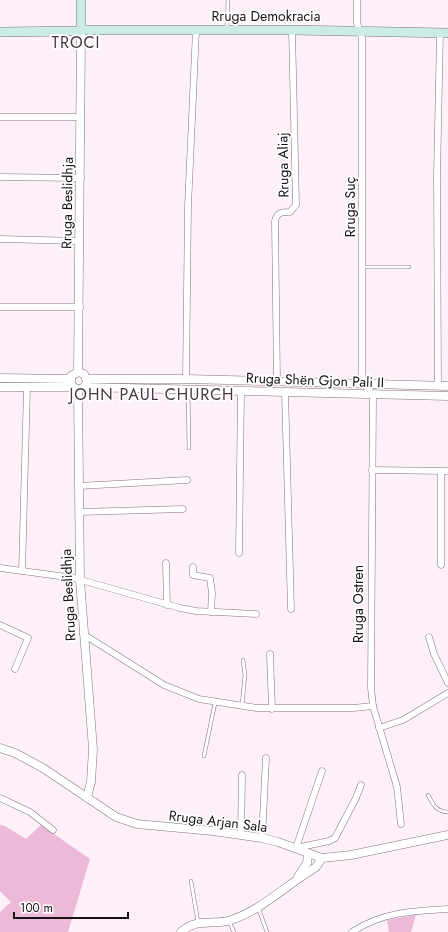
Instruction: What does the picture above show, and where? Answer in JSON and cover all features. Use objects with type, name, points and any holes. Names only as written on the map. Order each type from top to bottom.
[{"type":"main road","name":"Rruga Beslidhja","points":[[81,0],[81,31]]},
{"type":"main road","name":"Rruga Demokracia","points":[[0,32],[360,30],[444,33]]},
{"type":"street","name":"Rruga Suç","points":[[357,0],[357,23],[362,38],[361,266],[364,384]]},
{"type":"street","points":[[186,379],[188,206],[196,30]]},
{"type":"street","name":"Rruga Aliaj","points":[[277,381],[275,221],[276,215],[281,212],[290,212],[296,205],[292,30]]},
{"type":"street","name":"Rruga Beslidhja","points":[[78,372],[80,307],[81,31]]},
{"type":"street","points":[[438,386],[437,176],[444,33]]},
{"type":"street","points":[[0,117],[81,117]]},
{"type":"street","points":[[0,177],[81,178]]},
{"type":"street","points":[[0,239],[80,241]]},
{"type":"street","points":[[0,307],[80,307]]},
{"type":"street","points":[[0,378],[70,379],[78,388],[87,379],[84,374],[78,372],[73,374],[70,379]]},
{"type":"street","name":"Rruga Shën Gjon Pali II","points":[[87,379],[186,379],[448,386]]},
{"type":"street","points":[[364,384],[372,394]]},
{"type":"street","name":"Rruga Shën Gjon Pali II","points":[[0,387],[448,396]]},
{"type":"street","points":[[22,571],[27,388]]},
{"type":"street","name":"Rruga Beslidhja","points":[[78,388],[80,580],[93,749],[91,782],[87,797]]},
{"type":"street","points":[[239,553],[241,391]]},
{"type":"street","points":[[285,392],[291,609]]},
{"type":"street","name":"Rruga Ostren","points":[[372,394],[371,688],[373,706],[397,787],[401,824]]},
{"type":"street","points":[[372,470],[445,472],[441,564]]},
{"type":"street","points":[[79,486],[187,480]]},
{"type":"street","points":[[79,512],[183,509]]},
{"type":"street","points":[[166,563],[167,605]]},
{"type":"street","points":[[192,567],[193,576],[210,578],[212,593],[211,612]]},
{"type":"street","points":[[0,568],[80,580],[167,605],[196,611],[256,614]]},
{"type":"street","points":[[0,625],[28,638],[15,669]]},
{"type":"street","points":[[83,634],[164,685],[187,695],[215,702],[241,707],[272,708],[353,708],[373,706]]},
{"type":"street","points":[[429,637],[434,654],[448,683]]},
{"type":"street","points":[[270,654],[272,708]]},
{"type":"street","points":[[379,728],[403,720],[448,693]]},
{"type":"street","name":"Rruga Arjan Sala","points":[[0,748],[28,759],[116,817],[137,824],[213,831],[262,838],[296,848],[308,854],[322,858],[351,855],[448,835]]},
{"type":"street","points":[[262,838],[266,758]]},
{"type":"street","points":[[296,848],[322,771]]},
{"type":"street","points":[[241,835],[242,776]]},
{"type":"street","points":[[296,848],[335,838],[356,798],[361,785]]},
{"type":"street","points":[[0,798],[30,812],[53,830]]},
{"type":"street","points":[[295,881],[307,863],[308,854]]},
{"type":"street","points":[[181,932],[198,922],[229,921],[258,906],[316,866],[322,858]]},
{"type":"street","points":[[352,932],[376,918],[388,915],[448,909]]},
{"type":"lane","points":[[227,30],[228,0]]},
{"type":"lane","points":[[361,266],[409,266]]},
{"type":"lane","points":[[188,390],[189,448]]},
{"type":"lane","points":[[241,707],[245,675],[243,660]]},
{"type":"lane","points":[[204,756],[215,702]]},
{"type":"lane","points":[[428,795],[438,810],[448,812]]},
{"type":"lane","points":[[191,881],[198,922]]},
{"type":"lane","points":[[258,906],[267,932]]},
{"type":"lane","points":[[229,921],[234,932]]},
{"type":"shaded area","points":[[0,825],[5,826],[26,839],[41,825],[90,859],[68,932],[0,932],[0,912],[11,902],[0,891]]},
{"type":"shaded area","points":[[416,915],[411,932],[389,932],[387,920]]},
{"type":"district","name":"TROCI","points":[[76,42]]},
{"type":"district","name":"JOHN PAUL CHURCH","points":[[152,394]]}]
